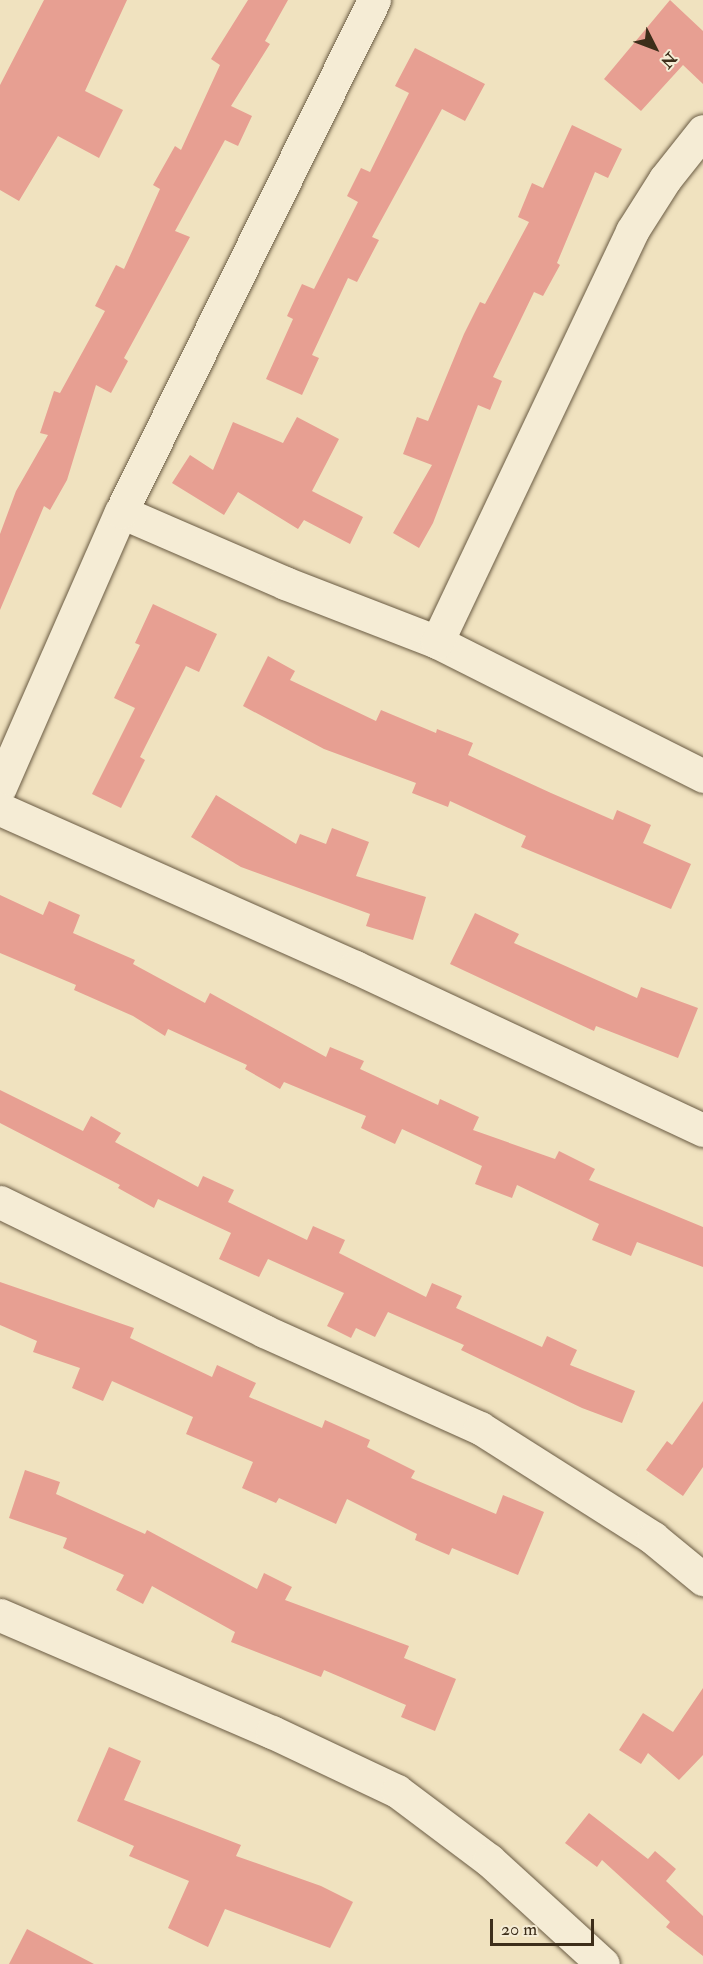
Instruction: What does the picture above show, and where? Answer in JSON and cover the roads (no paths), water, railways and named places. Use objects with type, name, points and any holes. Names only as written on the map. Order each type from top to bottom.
[{"type":"street","points":[[0,787],[121,512],[374,0]]},
{"type":"street","points":[[437,642],[632,231],[665,179],[703,131]]},
{"type":"street","points":[[121,512],[285,583],[437,642],[703,776]]},
{"type":"street","points":[[0,809],[355,967],[703,1130]]},
{"type":"street","points":[[0,1202],[264,1331],[480,1428],[653,1538],[703,1579]]},
{"type":"street","points":[[0,1615],[272,1732],[398,1791],[489,1860],[603,1964]]}]
